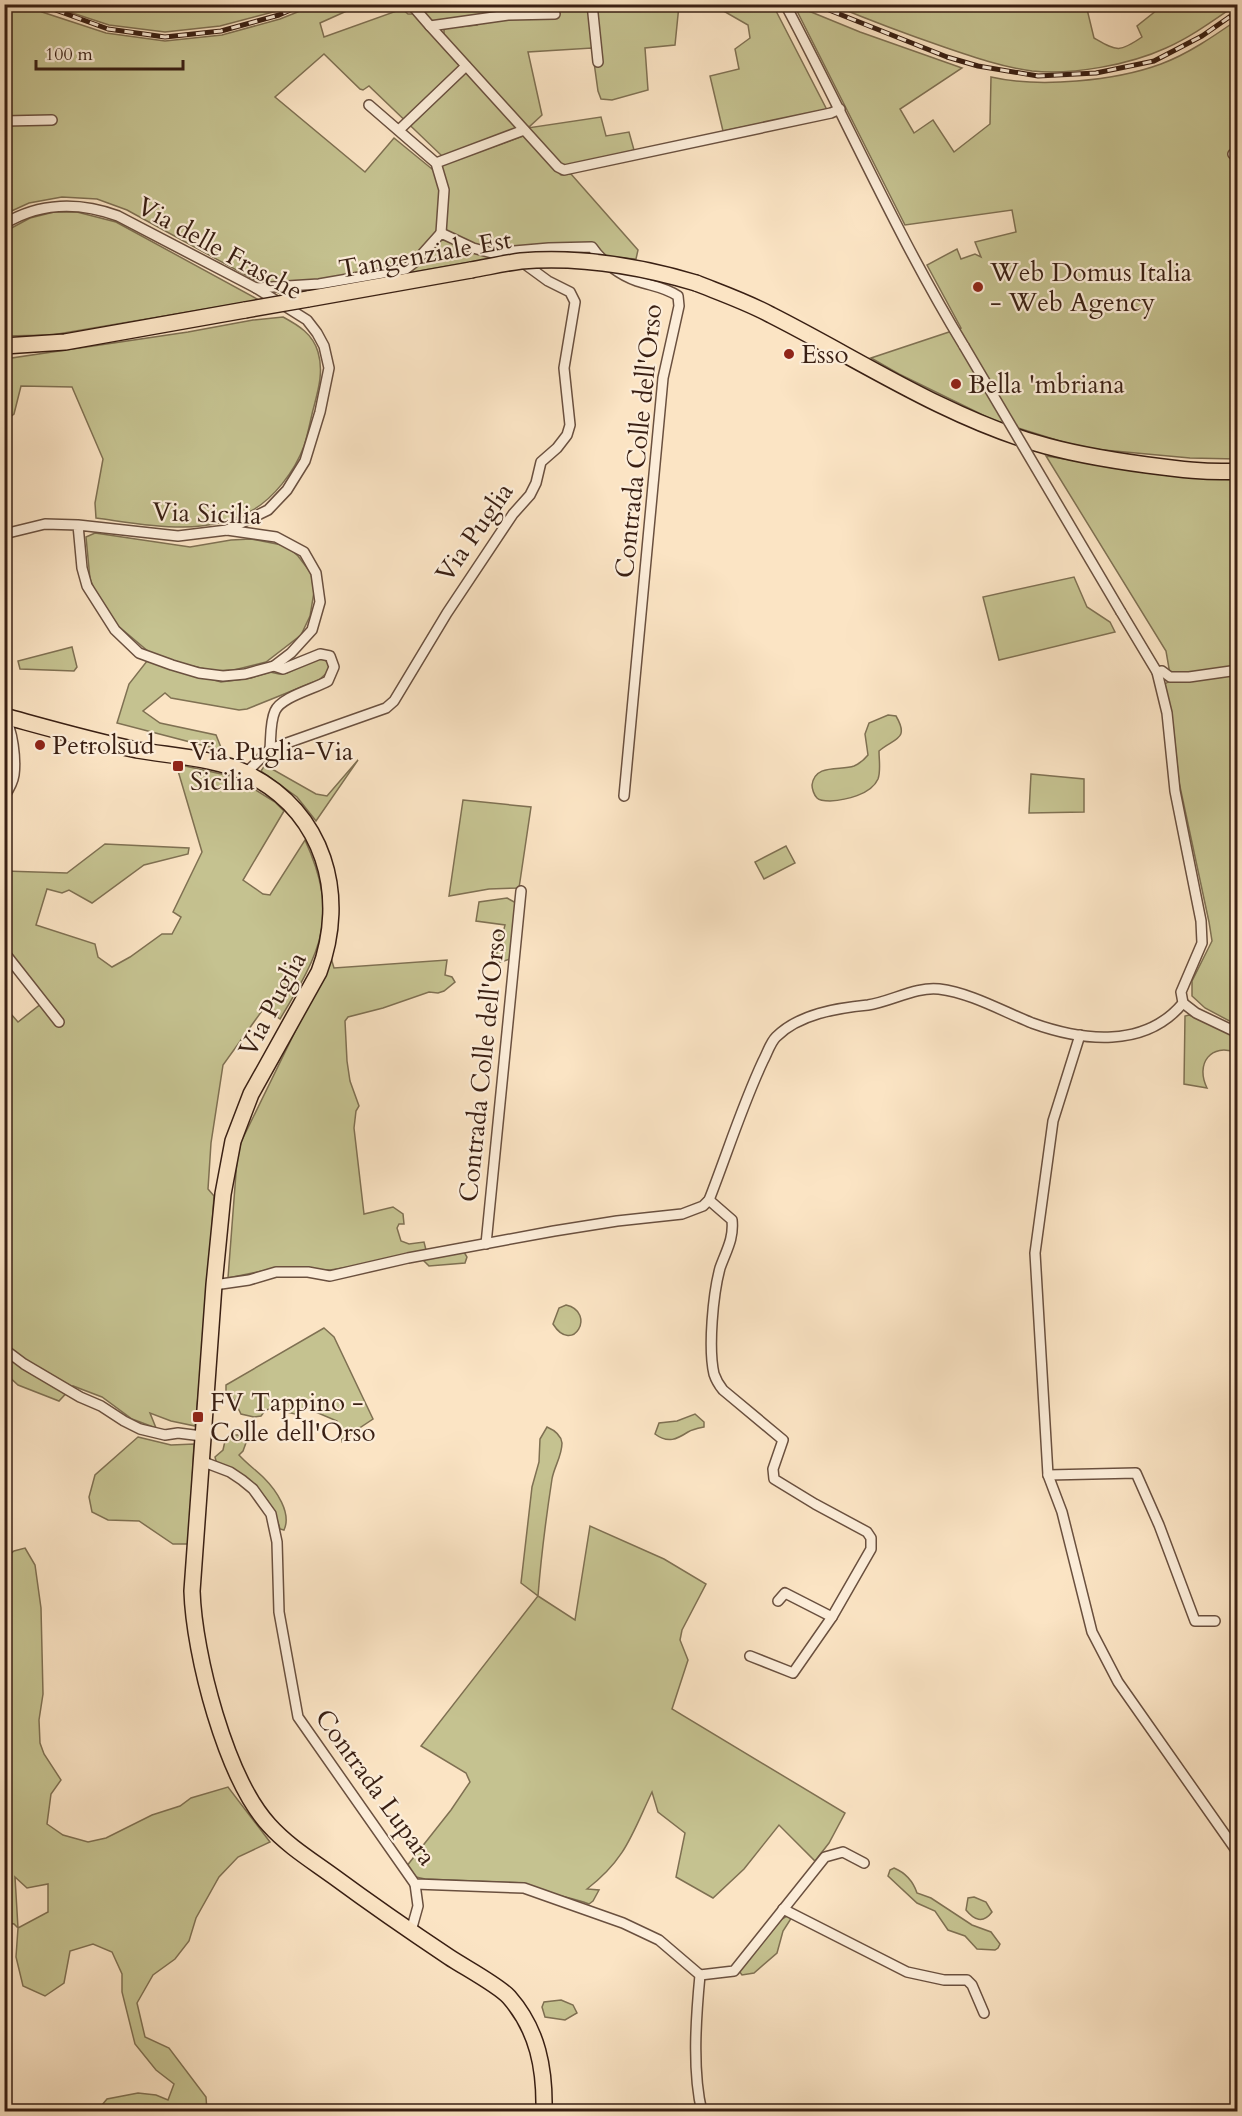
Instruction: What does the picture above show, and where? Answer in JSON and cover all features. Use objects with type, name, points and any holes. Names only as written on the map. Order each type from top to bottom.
[{"type":"main road","name":"Tangenziale Est","points":[[4,346],[65,342],[520,261],[604,262],[656,271],[696,283],[771,314],[840,353],[966,417],[1035,443],[1066,452],[1127,462],[1180,469],[1238,471]]},
{"type":"main road","name":"Via Puglia","points":[[4,709],[138,741],[169,754]]},
{"type":"main road","name":"Via Puglia","points":[[4,717],[246,772],[262,781],[288,802],[305,823],[324,860],[333,911],[331,934],[320,972],[252,1094],[233,1141],[223,1194],[202,1436],[192,1591],[193,1617],[215,1711],[244,1791],[270,1827],[290,1845],[508,1996],[534,2036],[543,2075],[544,2112]]},
{"type":"street","points":[[411,4],[558,167],[564,170],[831,113],[840,109]]},
{"type":"street","points":[[592,4],[598,62]]},
{"type":"street","points":[[785,4],[934,297],[1157,672],[1167,712],[1175,791],[1201,921],[1202,943],[1181,992],[1183,1004],[1196,1013],[1238,1033]]},
{"type":"street","points":[[430,26],[508,15],[555,14]]},
{"type":"street","points":[[399,130],[466,66]]},
{"type":"street","points":[[256,288],[319,284],[406,269],[441,233],[444,190],[436,163],[369,105]]},
{"type":"street","points":[[4,121],[52,120]]},
{"type":"street","points":[[436,163],[525,130]]},
{"type":"street","name":"Via delle Frasche","points":[[4,224],[33,210],[55,206],[98,208],[118,216],[256,288],[307,320],[317,333],[324,346],[329,368],[320,412],[305,461],[268,510],[227,530]]},
{"type":"street","name":"Contrada Colle dell'Orso","points":[[441,233],[492,254],[561,247],[592,247],[599,257],[620,273],[636,281],[668,290],[678,296],[679,306],[663,378],[624,796]]},
{"type":"street","name":"Via Puglia","points":[[246,772],[270,749],[386,708],[394,702],[447,613],[513,514],[530,495],[536,483],[541,462],[557,448],[567,435],[570,425],[564,368],[575,302],[570,292],[548,281],[510,252]]},
{"type":"street","name":"Via Sicilia","points":[[4,534],[45,524],[78,525],[178,536],[227,530],[276,537],[304,552],[316,573],[320,602],[312,630],[291,653],[274,666],[245,674],[223,676],[172,665],[139,653],[116,630],[87,586],[82,568],[78,525]]},
{"type":"street","points":[[270,749],[272,722],[281,702],[328,681],[334,667],[330,656],[326,654],[320,654],[283,669],[274,666]]},
{"type":"street","points":[[1157,672],[1162,671],[1170,677],[1189,677],[1238,670]]},
{"type":"street","points":[[4,717],[9,725],[14,758],[14,776],[4,797]]},
{"type":"street","points":[[11,741],[16,724],[32,724]]},
{"type":"street","points":[[4,727],[11,741]]},
{"type":"street","name":"Contrada Colle dell'Orso","points":[[486,1244],[521,891]]},
{"type":"street","points":[[4,952],[59,1022]]},
{"type":"street","points":[[214,1285],[249,1280],[276,1272],[308,1272],[330,1276],[408,1258],[486,1244],[617,1221],[682,1214],[703,1206],[709,1200],[755,1079],[774,1038],[794,1024],[835,1008],[878,1004],[913,992],[937,988],[967,996],[1035,1024],[1080,1035],[1107,1038],[1131,1036],[1154,1027],[1172,1016],[1183,1004]]},
{"type":"street","points":[[1080,1035],[1053,1121],[1035,1253],[1048,1475],[1062,1512],[1092,1632],[1118,1682],[1238,1853]]},
{"type":"street","points":[[709,1200],[732,1220],[734,1232],[720,1270],[714,1305],[712,1345],[714,1374],[717,1381],[723,1390],[783,1440],[773,1469],[774,1479],[867,1532],[871,1538],[871,1550],[832,1617],[793,1673],[750,1656]]},
{"type":"street","points":[[4,1349],[24,1364],[80,1397],[101,1406],[140,1429],[165,1435],[178,1432],[202,1436]]},
{"type":"street","name":"Contrada Lupara","points":[[201,1461],[230,1472],[242,1480],[253,1489],[271,1514],[277,1542],[279,1612],[298,1717],[415,1884],[524,1888],[623,1923],[658,1940],[700,1976]]},
{"type":"street","points":[[1048,1475],[1136,1473],[1159,1524],[1196,1621],[1215,1621]]},
{"type":"street","points":[[778,1601],[785,1593],[832,1617]]},
{"type":"street","points":[[702,2112],[699,2097],[696,2014],[700,1976],[734,1971],[825,1857],[843,1852],[864,1863]]},
{"type":"street","points":[[411,1931],[418,1906],[415,1884]]},
{"type":"street","points":[[783,1909],[907,1972],[944,1980],[967,1980],[972,1985],[984,2013]]},
{"type":"shaded area","points":[[292,4],[277,11],[220,26],[165,32],[109,25],[48,5]]},
{"type":"shaded area","points":[[5,5],[31,5],[42,12],[106,33],[165,41],[222,35],[280,19],[315,5],[360,5],[320,23],[324,37],[402,9],[408,14],[413,14],[519,129],[442,156],[369,86],[363,90],[360,89],[324,54],[275,97],[365,172],[394,138],[432,169],[526,135],[561,175],[571,174],[638,250],[636,259],[561,253],[494,258],[282,295],[127,210],[97,199],[62,197],[29,203],[5,214]]},
{"type":"shaded area","points":[[416,5],[679,5],[675,45],[645,48],[648,90],[612,100],[601,99],[592,48],[528,52],[542,115],[528,128],[601,117],[606,136],[629,132],[634,150],[567,167],[560,165],[444,37],[446,28],[477,25],[475,17],[436,23],[431,21]]},
{"type":"shaded area","points":[[713,5],[767,5],[775,9],[827,110],[723,131],[710,76],[739,69],[735,49],[750,38],[748,25]]},
{"type":"shaded area","points":[[794,5],[860,32],[962,68],[900,109],[914,133],[933,120],[954,152],[990,124],[991,77],[1031,82],[1054,82],[1122,75],[1171,60],[1237,20],[1237,459],[1190,458],[1082,448],[993,420],[871,358],[961,328],[927,265],[957,249],[961,259],[975,254],[981,257],[975,242],[1016,232],[1012,210],[905,225]]},
{"type":"shaded area","points":[[833,5],[1086,5],[1094,38],[1113,48],[1123,48],[1142,37],[1137,26],[1157,10],[1155,5],[1236,5],[1184,39],[1151,54],[1118,64],[1083,70],[1048,72],[1021,69],[977,58]]},
{"type":"shaded area","points":[[54,212],[77,212],[116,222],[259,300],[52,335],[5,336],[4,232],[30,218]]},
{"type":"shaded area","points":[[283,317],[309,335],[320,359],[320,381],[307,437],[295,465],[275,492],[258,507],[230,520],[193,527],[174,527],[96,518],[95,503],[103,459],[72,387],[21,386],[14,414],[5,421],[5,359]]},
{"type":"shaded area","points":[[1046,456],[1171,476],[1237,480],[1237,1025],[1205,1008],[1192,996],[1192,981],[1212,941],[1179,782],[1173,725],[1165,684],[1171,680],[1166,651]]},
{"type":"shaded area","points":[[95,533],[190,547],[251,539],[287,546],[311,573],[314,592],[310,616],[301,635],[266,662],[234,670],[214,671],[179,663],[149,652],[117,625],[99,600],[90,579],[86,537]]},
{"type":"shaded area","points":[[1074,577],[1087,607],[1110,622],[1115,632],[999,660],[983,597]]},
{"type":"shaded area","points":[[72,647],[77,667],[74,671],[20,669],[18,661]]},
{"type":"shaded area","points":[[323,658],[330,670],[319,680],[247,709],[239,710],[171,698],[165,693],[143,711],[160,723],[216,735],[224,755],[215,752],[213,748],[117,723],[129,684],[147,661],[221,682],[251,678],[270,672],[287,673]]},
{"type":"shaded area","points":[[888,715],[896,716],[901,734],[895,741],[879,751],[879,773],[875,784],[864,793],[850,798],[830,801],[817,798],[812,785],[818,773],[829,769],[854,766],[862,761],[868,755],[865,734],[869,723]]},
{"type":"shaded area","points":[[358,760],[316,821],[297,797],[261,771],[265,765],[316,794],[327,796]]},
{"type":"shaded area","points":[[176,764],[244,779],[284,811],[243,880],[263,894],[270,895],[305,840],[316,867],[322,891],[323,913],[321,933],[315,953],[280,1019],[264,1008],[223,1065],[211,1143],[208,1189],[214,1196],[206,1316],[195,1426],[171,1421],[150,1413],[156,1428],[132,1419],[102,1397],[73,1386],[59,1401],[18,1385],[5,1373],[4,1137],[9,1133],[4,1124],[4,1006],[18,1022],[42,1003],[5,955],[5,871],[67,873],[105,844],[189,848],[188,854],[144,865],[92,903],[69,890],[62,893],[47,889],[36,925],[95,944],[98,957],[112,967],[162,934],[172,934],[181,917],[173,912],[202,852]]},
{"type":"shaded area","points":[[1031,774],[1084,779],[1084,812],[1029,813]]},
{"type":"shaded area","points":[[463,800],[531,807],[519,888],[489,889],[449,896]]},
{"type":"shaded area","points":[[786,846],[795,863],[764,879],[755,862]]},
{"type":"shaded area","points":[[507,898],[518,904],[510,959],[498,963],[496,962],[499,934],[503,933],[505,925],[476,921],[479,902]]},
{"type":"shaded area","points":[[331,958],[334,968],[447,960],[445,975],[452,977],[455,982],[444,991],[429,992],[348,1017],[345,1021],[350,1081],[359,1106],[356,1111],[354,1128],[364,1214],[393,1207],[403,1214],[404,1224],[399,1224],[397,1228],[401,1241],[409,1244],[424,1242],[426,1250],[330,1270],[272,1269],[228,1278],[237,1160],[241,1142]]},
{"type":"shaded area","points":[[1189,1015],[1237,1035],[1237,1053],[1220,1050],[1208,1057],[1204,1063],[1203,1071],[1207,1088],[1184,1084],[1185,1016]]},
{"type":"shaded area","points":[[464,1252],[467,1257],[465,1263],[429,1266],[424,1261],[425,1258]]},
{"type":"shaded area","points":[[566,1305],[575,1309],[580,1315],[581,1323],[574,1334],[568,1336],[561,1333],[553,1324],[559,1308]]},
{"type":"shaded area","points":[[324,1328],[334,1337],[373,1419],[342,1441],[337,1421],[304,1407],[299,1415],[270,1408],[261,1416],[241,1414],[233,1398],[226,1394],[226,1385]]},
{"type":"shaded area","points":[[695,1414],[704,1422],[704,1427],[668,1440],[655,1434],[659,1423],[677,1421]]},
{"type":"shaded area","points":[[547,1427],[557,1433],[562,1443],[552,1479],[538,1596],[521,1583],[532,1487],[539,1462],[540,1439]]},
{"type":"shaded area","points":[[234,1435],[247,1440],[239,1455],[269,1483],[282,1502],[286,1516],[284,1530],[280,1529],[270,1504],[263,1495],[216,1461],[215,1457],[223,1450],[225,1441]]},
{"type":"shaded area","points":[[138,1437],[171,1445],[194,1444],[189,1544],[173,1544],[139,1521],[108,1520],[92,1512],[89,1497],[95,1475]]},
{"type":"shaded area","points":[[590,1526],[664,1559],[706,1584],[682,1630],[680,1640],[688,1660],[672,1709],[845,1813],[829,1843],[815,1861],[779,1825],[744,1869],[713,1898],[676,1877],[685,1833],[658,1812],[652,1792],[627,1845],[611,1867],[587,1889],[599,1890],[589,1904],[539,1890],[524,1883],[416,1877],[406,1867],[470,1782],[466,1773],[421,1746],[538,1596],[575,1620]]},
{"type":"shaded area","points":[[25,1548],[35,1565],[41,1608],[43,1694],[39,1720],[40,1743],[44,1754],[61,1780],[51,1794],[47,1824],[63,1835],[88,1842],[106,1838],[152,1815],[180,1806],[191,1798],[228,1787],[270,1842],[238,1857],[219,1877],[196,1918],[189,1941],[175,1959],[153,1975],[137,2003],[145,2037],[169,2048],[206,2097],[207,2111],[97,2111],[107,2099],[138,2093],[156,2095],[168,2100],[174,2084],[156,2070],[135,2044],[122,1992],[122,1974],[112,1952],[93,1944],[70,1951],[64,1983],[45,1996],[23,1986],[16,1957],[18,1928],[14,1924],[4,1922],[5,1845],[10,1843],[4,1824],[4,1559],[14,1551]],"holes":[[[15,1877],[27,1888],[48,1884],[48,1912],[18,1928]]]},
{"type":"shaded area","points":[[894,1868],[908,1878],[917,1893],[931,1898],[972,1925],[991,1932],[1000,1944],[998,1948],[995,1950],[977,1949],[965,1936],[948,1930],[935,1911],[917,1903],[888,1876],[890,1870]]},
{"type":"shaded area","points":[[974,1897],[986,1902],[992,1912],[989,1916],[982,1919],[975,1918],[966,1910],[968,1898]]},
{"type":"shaded area","points":[[787,1916],[792,1917],[783,1931],[777,1953],[754,1973],[742,1975],[739,1971]]},
{"type":"shaded area","points":[[561,2000],[573,2005],[577,2013],[565,2020],[545,2017],[542,2007],[544,2002]]},
{"type":"railway","points":[[39,4],[108,29],[165,37],[221,31],[279,15],[304,4]]},
{"type":"railway","points":[[814,4],[947,57],[978,66],[1038,76],[1096,73],[1154,61],[1202,36],[1238,11]]},
{"type":"place","name":"Web Domus Italia - Web Agency","points":[[978,287]]},
{"type":"place","name":"Esso","points":[[789,354]]},
{"type":"place","name":"Bella 'mbriana","points":[[956,384]]},
{"type":"place","name":"Petrolsud","points":[[40,745]]},
{"type":"place","name":"Via Puglia-Via Sicilia","points":[[178,766]]},
{"type":"place","name":"FV Tappino - Colle dell'Orso","points":[[198,1417]]}]
